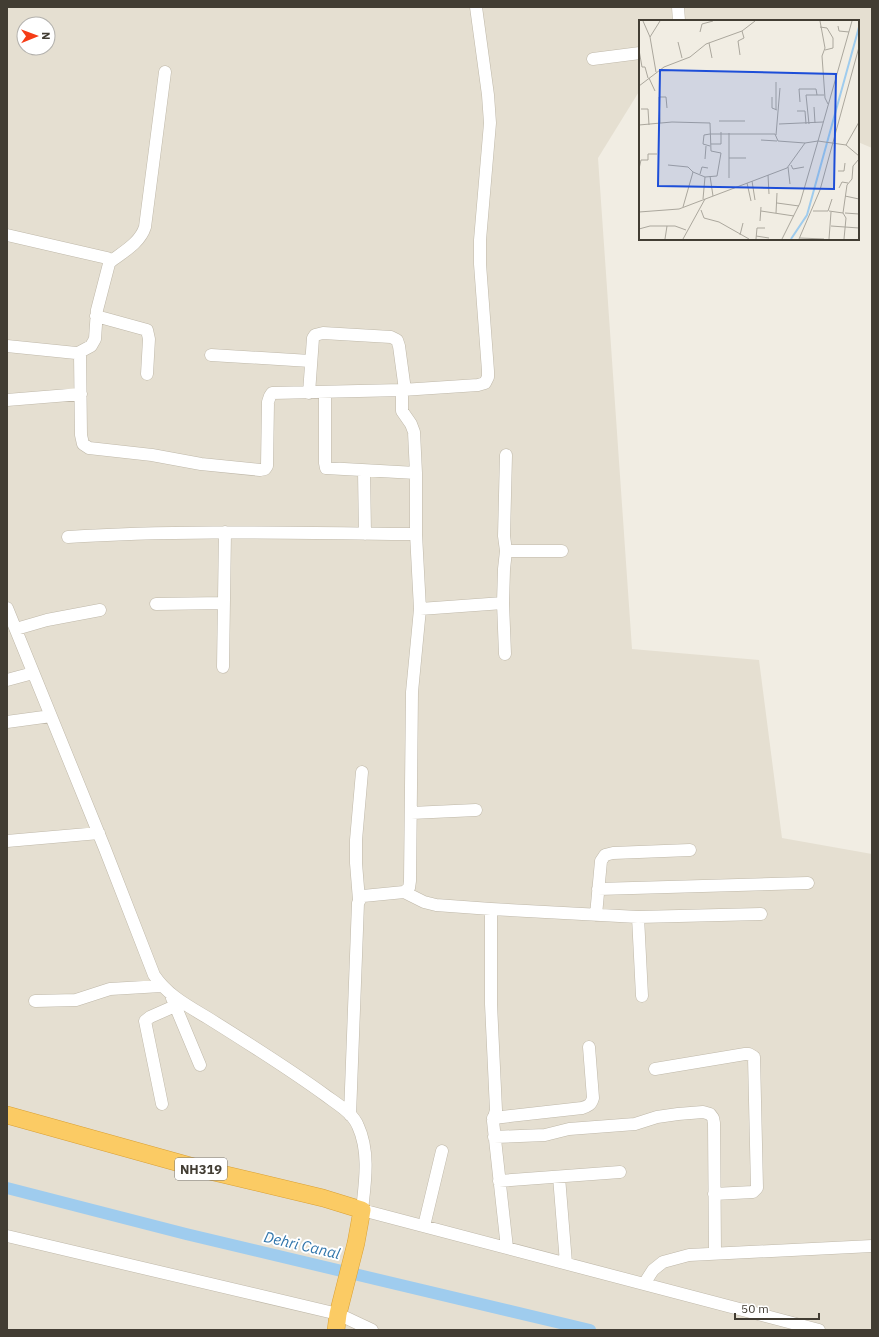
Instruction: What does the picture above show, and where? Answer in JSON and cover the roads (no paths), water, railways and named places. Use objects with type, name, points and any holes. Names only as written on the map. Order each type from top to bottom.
[{"type":"highway","name":"NH319","points":[[7,1116],[201,1169],[323,1198],[362,1210]]},
{"type":"highway","points":[[337,1322],[356,1243],[362,1210]]},
{"type":"street","points":[[78,353],[81,357],[82,440],[86,447],[201,464],[260,470],[265,469],[267,466],[268,402],[270,396],[275,393],[403,390],[478,385],[485,383],[488,377],[480,264],[480,240],[490,123],[488,95],[476,7]]},
{"type":"street","points":[[678,7],[679,20]]},
{"type":"street","points":[[593,59],[639,53]]},
{"type":"street","points":[[7,346],[78,353],[91,346],[95,339],[98,303],[110,262],[139,239],[143,234],[145,227],[165,72]]},
{"type":"street","points":[[7,235],[107,258],[110,262]]},
{"type":"street","points":[[96,316],[147,330],[149,339],[148,374]]},
{"type":"street","points":[[309,393],[310,361],[313,338],[318,334],[391,337],[399,342],[403,390],[402,411],[411,424],[414,432],[416,534],[420,608],[412,692],[410,885],[404,892]]},
{"type":"street","points":[[211,356],[310,361]]},
{"type":"street","points":[[325,392],[325,467],[328,469],[416,473]]},
{"type":"street","points":[[7,400],[81,394]]},
{"type":"street","points":[[505,654],[503,602],[506,551],[504,536],[506,455]]},
{"type":"street","points":[[364,471],[366,534]]},
{"type":"street","points":[[68,537],[109,534],[226,532],[416,534]]},
{"type":"street","points":[[223,667],[226,532]]},
{"type":"street","points":[[506,551],[562,551]]},
{"type":"street","points":[[420,608],[503,602]]},
{"type":"street","points":[[156,604],[224,603]]},
{"type":"street","points":[[7,608],[99,833],[154,975],[175,1006],[200,1065]]},
{"type":"street","points":[[16,629],[46,620],[100,610]]},
{"type":"street","points":[[7,680],[33,673]]},
{"type":"street","points":[[7,722],[51,716]]},
{"type":"street","points":[[350,1115],[357,908],[359,900],[356,840],[362,772]]},
{"type":"street","points":[[411,813],[476,810]]},
{"type":"street","points":[[7,841],[99,833]]},
{"type":"street","points":[[596,915],[601,861],[605,855],[613,853],[690,850]]},
{"type":"street","points":[[598,889],[808,883]]},
{"type":"street","points":[[359,900],[367,895],[404,892],[424,902],[436,905],[491,909],[638,917],[761,914]]},
{"type":"street","points":[[491,909],[491,1004],[496,1110],[493,1118],[507,1248]]},
{"type":"street","points":[[638,917],[642,996]]},
{"type":"street","points":[[35,1001],[76,1000],[110,989],[165,990],[305,1081],[350,1115],[358,1125],[362,1137],[365,1157],[366,1178],[362,1210],[819,1330]]},
{"type":"street","points":[[162,1104],[145,1021],[150,1017],[175,1006]]},
{"type":"street","points":[[493,1118],[582,1108],[588,1106],[592,1103],[593,1098],[589,1047]]},
{"type":"street","points":[[655,1069],[745,1054],[750,1054],[754,1057],[757,1188],[753,1192],[714,1194]]},
{"type":"street","points":[[494,1137],[545,1135],[569,1129],[635,1124],[657,1117],[678,1114],[707,1113],[712,1116],[714,1123],[715,1253]]},
{"type":"street","points":[[424,1226],[442,1151]]},
{"type":"street","points":[[499,1181],[620,1172]]},
{"type":"street","points":[[559,1177],[566,1263]]},
{"type":"street","points":[[7,1236],[372,1330]]},
{"type":"street","points":[[644,1284],[653,1270],[663,1262],[689,1255],[872,1246]]},
{"type":"waterway","name":"Dehri Canal","points":[[7,1188],[186,1234],[590,1330]]}]
